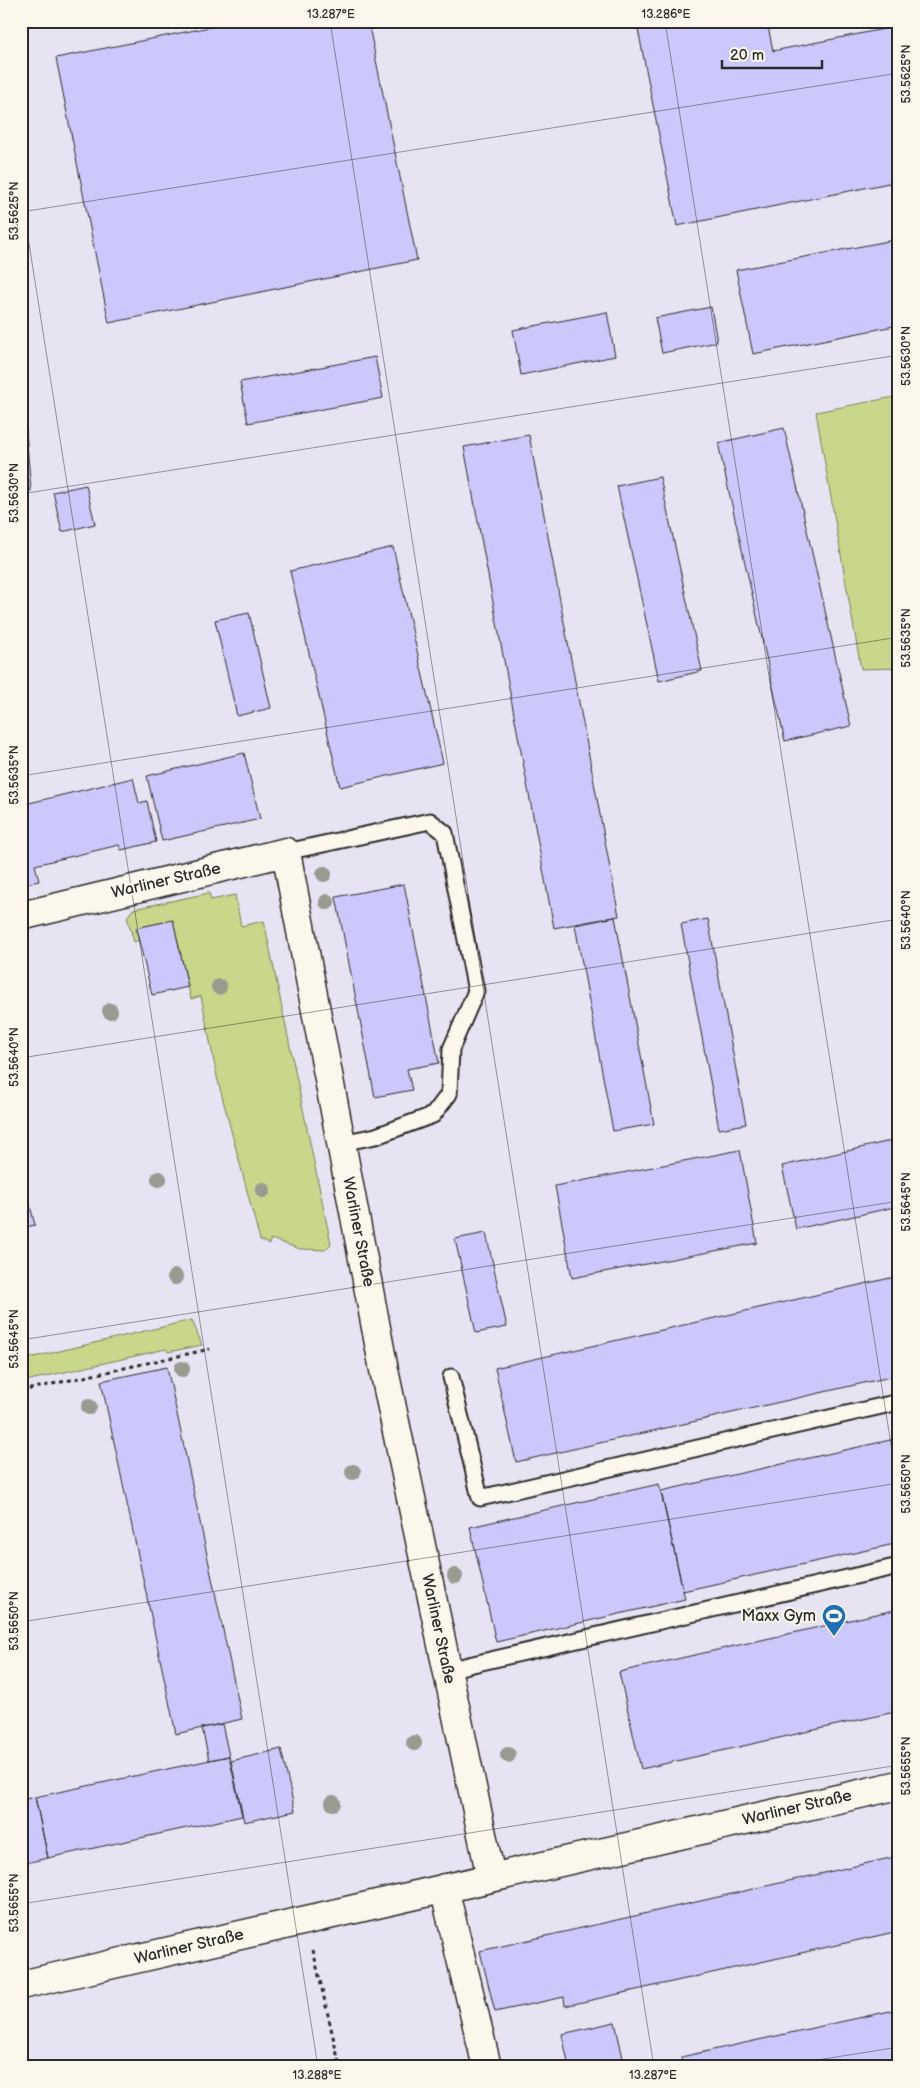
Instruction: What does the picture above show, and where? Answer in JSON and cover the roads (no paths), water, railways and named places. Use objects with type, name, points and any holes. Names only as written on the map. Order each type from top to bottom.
[{"type":"street","name":"Warliner Straße","points":[[21,916],[286,852],[384,1370],[491,1877]]},
{"type":"street","name":"Warliner Straße","points":[[21,1985],[899,1784]]},
{"type":"street","points":[[444,1888],[487,2067]]},
{"type":"lane","points":[[286,852],[430,821],[445,833],[476,991],[451,1049],[449,1094],[433,1115],[376,1136],[341,1143]]},
{"type":"lane","points":[[451,1377],[480,1498],[899,1402]]},
{"type":"lane","points":[[447,1670],[899,1566]]},
{"type":"place","name":"Maxx Gym","points":[[834,1637]]}]
